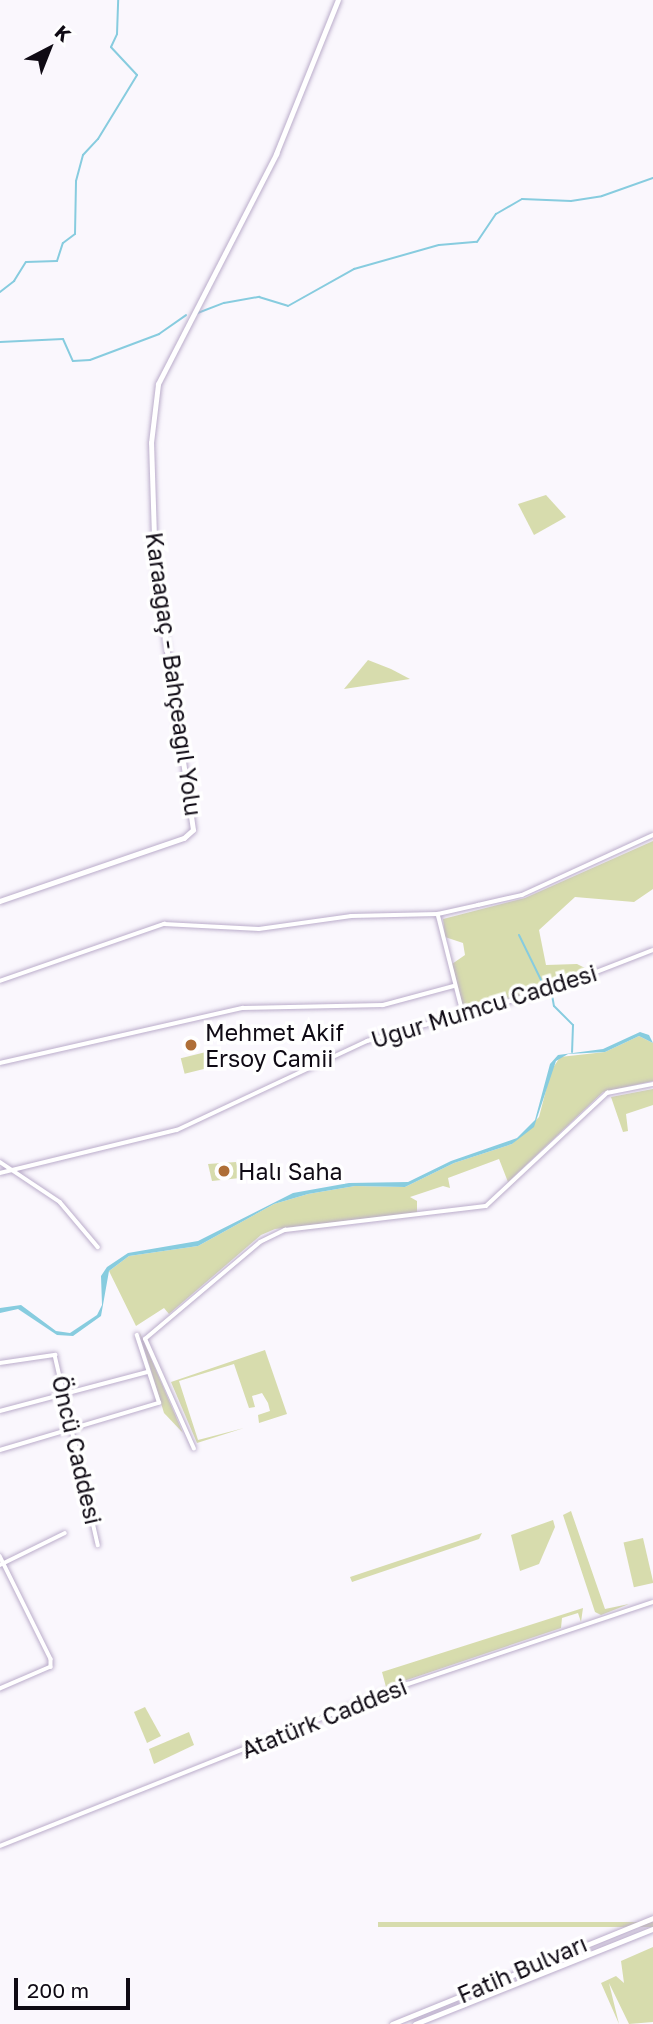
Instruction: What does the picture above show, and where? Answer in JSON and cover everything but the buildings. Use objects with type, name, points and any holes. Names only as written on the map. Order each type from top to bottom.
[{"type":"main road","name":"Karaağaç - Bahçeağıl Yolu","points":[[0,901],[184,838],[195,823],[155,569],[150,443],[158,384],[276,154],[338,0]]},
{"type":"main road","name":"Fatih Bulvarı","points":[[392,2024],[653,1918]]},
{"type":"main road","name":"Fatih Bulvarı","points":[[415,2024],[653,1929]]},
{"type":"street","points":[[0,981],[164,924],[259,929],[351,916],[438,914],[522,895],[653,835]]},
{"type":"street","points":[[438,914],[463,1014]]},
{"type":"street","name":"Uğur Mumcu Caddesi","points":[[0,1173],[177,1130],[367,1041],[550,990],[653,950]]},
{"type":"street","points":[[0,1063],[243,1008],[383,1005],[454,986]]},
{"type":"street","points":[[194,1449],[145,1339],[260,1242],[285,1230],[486,1206],[607,1093],[653,1084]]},
{"type":"street","points":[[0,1162],[60,1202],[98,1247]]},
{"type":"street","points":[[0,1450],[159,1403],[137,1336]]},
{"type":"street","name":"Öncü Caddesi","points":[[0,1363],[55,1355],[99,1545]]},
{"type":"street","points":[[0,1411],[148,1372]]},
{"type":"street","points":[[2,1564],[65,1533]]},
{"type":"street","points":[[0,1556],[51,1667],[0,1689]]},
{"type":"street","name":"Atatürk Caddesi","points":[[0,1846],[408,1684],[653,1602]]},
{"type":"green space","points":[[546,495],[566,517],[534,535],[518,504]]},
{"type":"green space","points":[[368,660],[391,669],[410,679],[344,689]]},
{"type":"green space","points":[[653,841],[653,889],[634,902],[575,897],[539,930],[546,965],[577,964],[589,970],[546,988],[464,1011],[452,964],[465,955],[463,943],[445,937],[443,919],[525,898]]},
{"type":"green space","points":[[639,1036],[653,1043],[653,1081],[603,1092],[508,1182],[499,1159],[448,1178],[450,1188],[443,1186],[410,1197],[417,1201],[417,1213],[275,1229],[261,1235],[169,1314],[164,1308],[136,1326],[109,1271],[129,1256],[198,1246],[274,1204],[308,1194],[355,1186],[405,1187],[454,1163],[512,1144],[539,1117],[551,1071],[560,1057],[605,1052]]},
{"type":"green space","points":[[206,1052],[210,1068],[185,1074],[181,1058]]},
{"type":"green space","points":[[653,1089],[653,1105],[626,1114],[628,1131],[623,1132],[611,1097]]},
{"type":"green space","name":"Halı Saha","points":[[236,1162],[240,1178],[212,1181],[208,1164]]},
{"type":"green space","points":[[139,1331],[183,1433],[164,1413]]},
{"type":"green space","points":[[265,1350],[287,1414],[259,1423],[258,1415],[270,1411],[268,1403],[262,1393],[252,1396],[255,1407],[249,1408],[234,1364],[179,1381],[198,1440],[244,1428],[197,1443],[171,1382]]},
{"type":"green space","points":[[571,1511],[605,1609],[629,1604],[601,1615],[595,1612],[563,1515]]},
{"type":"green space","points":[[553,1520],[555,1527],[539,1564],[520,1571],[511,1535]]},
{"type":"green space","points":[[482,1533],[479,1539],[352,1582],[350,1577]]},
{"type":"green space","points":[[643,1538],[653,1583],[634,1587],[624,1542]]},
{"type":"green space","points":[[583,1608],[581,1622],[578,1613],[562,1618],[561,1628],[386,1687],[382,1672]]},
{"type":"green space","points":[[145,1707],[161,1736],[147,1743],[134,1712]]},
{"type":"green space","points":[[189,1732],[194,1745],[154,1764],[149,1749]]},
{"type":"green space","points":[[378,1922],[653,1922],[653,1927],[378,1927]]},
{"type":"green space","points":[[653,1947],[653,2022],[629,2024],[609,1983],[619,2024],[601,1983],[616,1976],[624,1983],[621,1961]]},
{"type":"water","points":[[640,1032],[649,1035],[653,1043],[639,1036],[605,1052],[568,1054],[556,1061],[534,1127],[512,1144],[454,1163],[405,1187],[355,1186],[308,1194],[274,1204],[198,1246],[129,1256],[109,1271],[101,1316],[73,1336],[57,1335],[18,1309],[0,1313],[0,1308],[21,1305],[56,1331],[70,1333],[97,1315],[102,1305],[101,1276],[107,1267],[128,1253],[198,1241],[293,1193],[349,1183],[408,1182],[451,1161],[517,1138],[535,1120],[550,1064],[558,1055],[603,1049]]},
{"type":"waterway","points":[[0,292],[14,281],[26,262],[57,261],[63,243],[75,234],[76,181],[83,155],[98,139],[137,75],[111,47],[117,34],[118,0]]},
{"type":"waterway","points":[[195,314],[224,303],[259,297],[288,306],[354,269],[439,245],[477,242],[496,214],[522,199],[571,201],[602,196],[653,178]]},
{"type":"waterway","points":[[0,342],[63,339],[73,361],[90,360],[159,334],[186,315]]},
{"type":"waterway","points":[[519,935],[545,988]]},
{"type":"waterway","points":[[552,995],[554,1006],[573,1025],[572,1052]]},
{"type":"place","name":"Mehmet Akif Ersoy Camii","points":[[191,1045]]},
{"type":"place","name":"Halı Saha","points":[[224,1171]]}]
